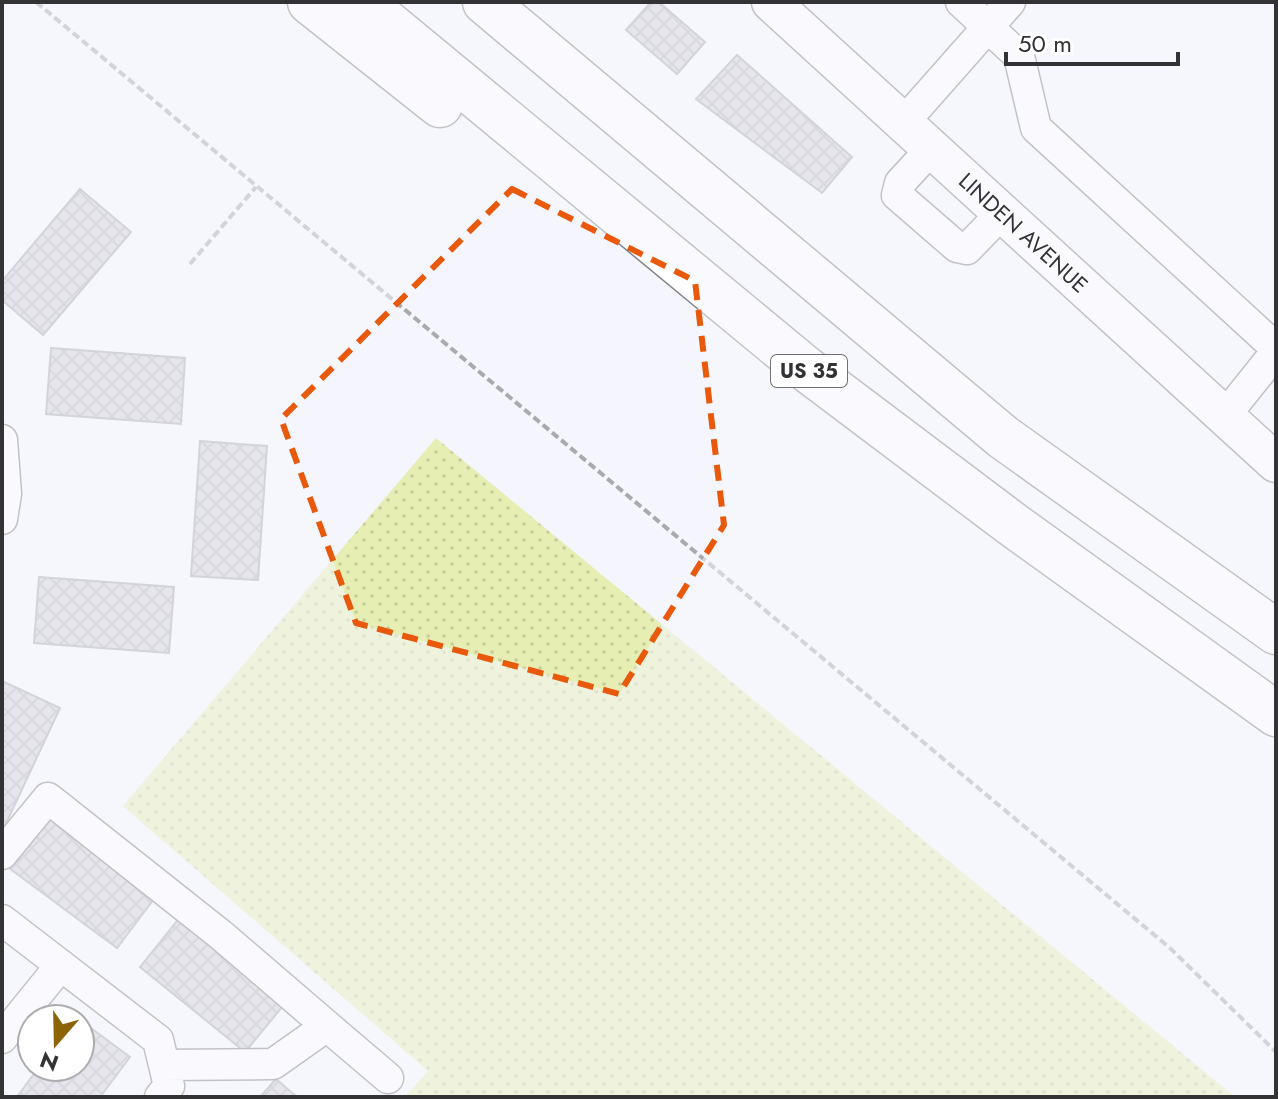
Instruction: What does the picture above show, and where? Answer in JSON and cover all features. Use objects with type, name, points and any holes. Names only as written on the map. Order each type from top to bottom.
[{"type":"highway","points":[[310,2],[457,118],[805,368]]},
{"type":"highway","name":"US 35","points":[[362,2],[805,368],[1012,524],[1276,714]]},
{"type":"highway","points":[[485,2],[1003,437],[1276,632]]},
{"type":"highway","points":[[526,2],[679,164]]},
{"type":"main road","name":"LINDEN AVENUE","points":[[771,2],[1276,463]]},
{"type":"street","points":[[961,2],[1019,56],[1036,128],[1276,350],[1224,417]]},
{"type":"street","points":[[904,122],[1010,2]]},
{"type":"street","points":[[932,148],[900,183],[897,195],[957,247],[967,249],[1002,213]]},
{"type":"street","points":[[2,440],[6,494],[2,519]]},
{"type":"street","points":[[2,854],[48,798],[221,935],[388,1078]]},
{"type":"street","points":[[4,925],[158,1040],[169,1086],[160,1097]]},
{"type":"street","points":[[2,1038],[61,965]]},
{"type":"street","points":[[164,1065],[273,1064],[327,1026]]},
{"type":"path","points":[[36,2],[1170,948],[1276,1052]]},
{"type":"path","points":[[190,264],[256,187]]},
{"type":"highlighted area","points":[[512,189],[695,281],[724,525],[619,694],[356,623],[281,419]]},
{"type":"green space","points":[[436,438],[1235,1097],[405,1097],[428,1071],[123,806]]},
{"type":"building","points":[[651,2],[659,2],[705,42],[677,74],[626,30]]},
{"type":"building","points":[[737,55],[852,157],[822,193],[696,99]]},
{"type":"building","points":[[80,189],[131,232],[43,335],[2,300],[2,281]]},
{"type":"building","points":[[51,348],[185,358],[181,424],[46,414]]},
{"type":"building","points":[[200,441],[267,446],[258,580],[191,576]]},
{"type":"building","points":[[39,577],[174,587],[169,653],[34,643]]},
{"type":"building","points":[[2,681],[60,708],[3,830],[2,830]]},
{"type":"building","points":[[48,815],[157,895],[117,948],[9,868]]},
{"type":"building","points":[[181,916],[287,1001],[245,1052],[140,967]]},
{"type":"building","points":[[96,1032],[130,1057],[100,1097],[17,1097],[27,1083],[96,1083]]},
{"type":"building","points":[[276,1079],[297,1097],[260,1097]]}]
